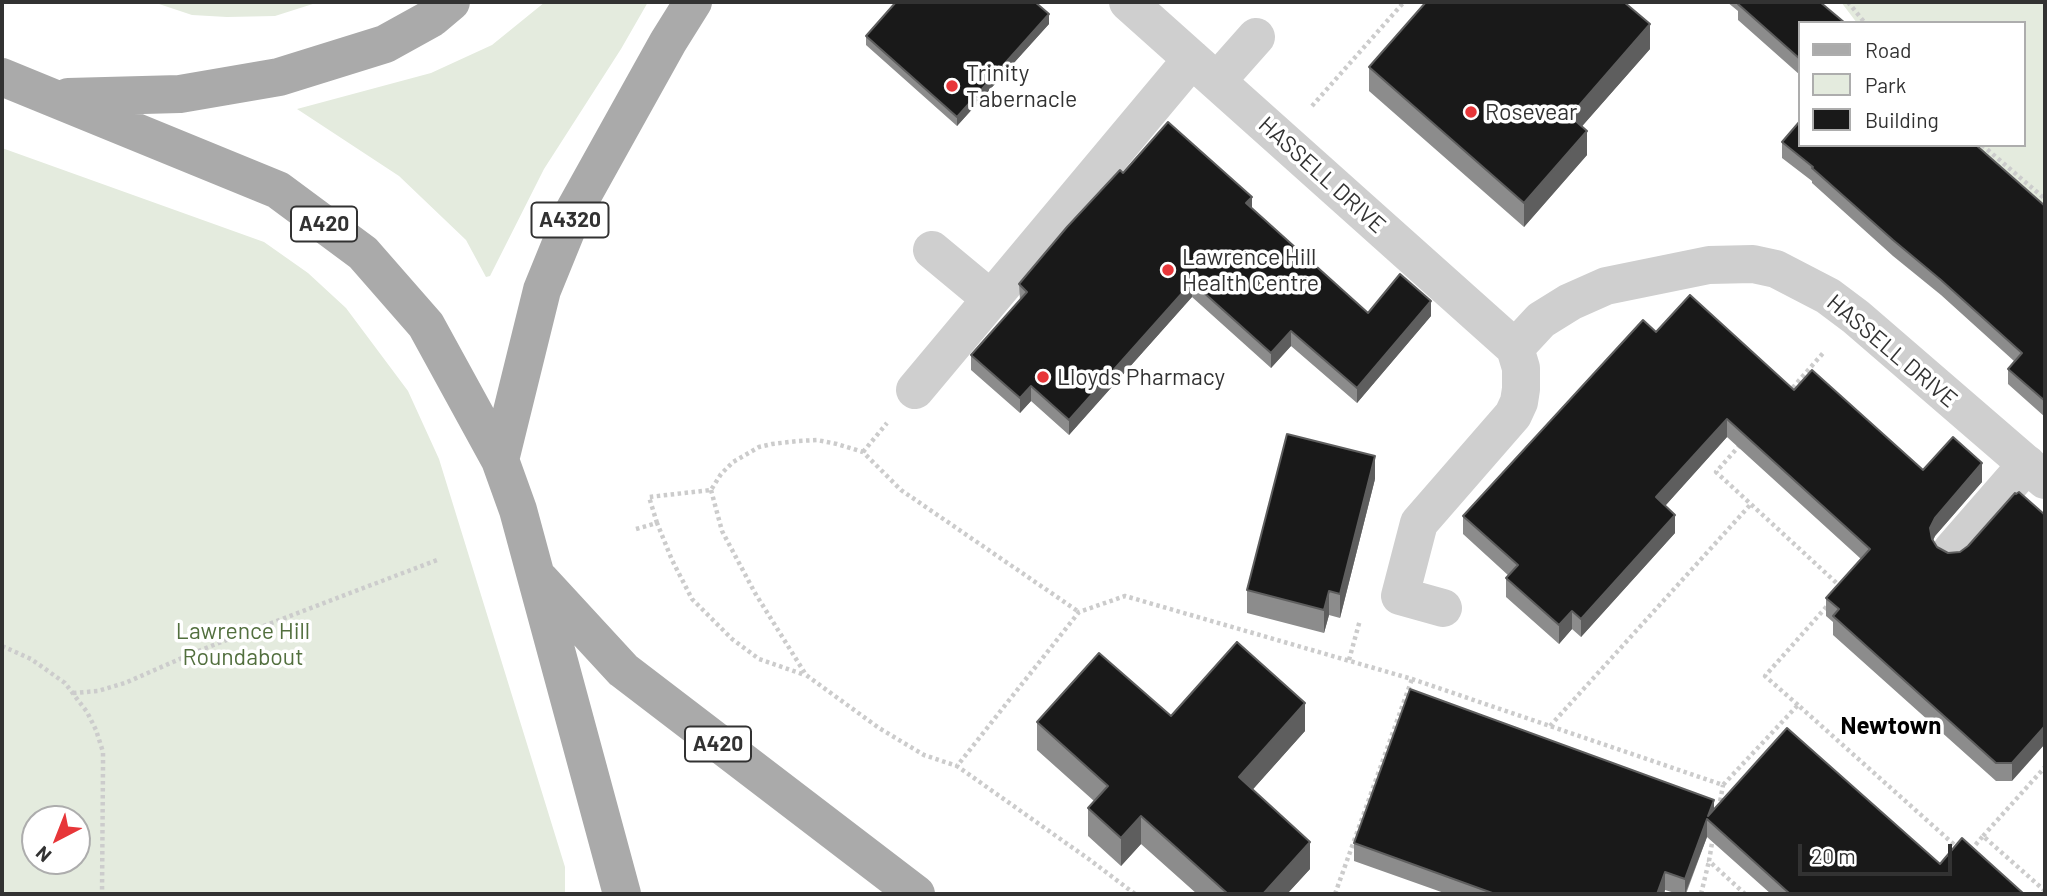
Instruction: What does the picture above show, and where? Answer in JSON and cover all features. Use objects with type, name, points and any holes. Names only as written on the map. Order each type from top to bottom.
[{"type":"main road","name":"A4320","points":[[500,460],[542,290],[575,209],[693,2]]},
{"type":"main road","points":[[55,98],[180,94],[279,77],[384,44],[441,7]]},
{"type":"main road","name":"A420","points":[[2,77],[278,190],[363,253],[426,325],[500,460],[518,510],[621,894]]},
{"type":"main road","name":"A420","points":[[536,576],[623,670],[916,894]]},
{"type":"street","name":"HASSELL DRIVE","points":[[1128,2],[1515,348],[1541,320],[1570,302],[1606,286],[1709,265],[1753,264],[1776,269],[1828,296],[2036,472],[1952,550]]},
{"type":"street","points":[[915,390],[991,299],[1205,70],[1255,37]]},
{"type":"street","points":[[932,250],[991,299]]},
{"type":"street","points":[[1443,608],[1400,596],[1419,523],[1513,415],[1521,389],[1521,368],[1515,348]]},
{"type":"path","points":[[1283,140],[1404,2]]},
{"type":"path","points":[[1848,2],[1864,21]]},
{"type":"path","points":[[1984,147],[2045,199]]},
{"type":"path","points":[[1783,398],[1856,317]]},
{"type":"path","points":[[806,675],[755,593],[722,531],[711,490],[733,462],[759,447],[772,444],[817,440],[863,452],[901,490],[1079,612]]},
{"type":"path","points":[[1741,444],[1716,472],[1843,588],[1765,676],[1966,855],[2045,767]]},
{"type":"path","points":[[711,490],[649,497],[672,560],[692,599],[724,631],[759,659],[806,675],[878,728],[924,755],[957,766],[1135,894]]},
{"type":"path","points":[[1550,726],[1751,504]]},
{"type":"path","points":[[636,529],[657,523]]},
{"type":"path","points":[[73,693],[98,691],[125,683],[198,651],[437,560]]},
{"type":"path","points":[[957,766],[1079,612],[1125,596],[1412,679],[1723,785]]},
{"type":"path","points":[[2,646],[31,659],[51,672],[73,693],[96,730],[103,752],[102,894]]},
{"type":"path","points":[[1335,894],[1412,679]]},
{"type":"path","points":[[1718,810],[1723,785],[1798,705]]},
{"type":"path","points":[[1701,894],[1713,836]]},
{"type":"path","points":[[1983,836],[2045,891]]},
{"type":"path","points":[[1709,861],[1745,894]]},
{"type":"green space","points":[[153,2],[319,2],[275,16],[227,17],[192,15]]},
{"type":"green space","points":[[545,2],[648,2],[544,169],[490,276],[486,277],[466,240],[399,176],[297,109],[431,73],[492,45]]},
{"type":"green space","points":[[1841,2],[2045,2],[2045,210],[1972,147],[2026,147],[2026,21],[1855,21]]},
{"type":"green space","name":"Lawrence Hill Roundabout","points":[[2,148],[264,242],[308,273],[346,308],[408,391],[439,459],[565,867],[565,894],[2,894]]},
{"type":"building","name":"Trinity Tabernacle","points":[[896,2],[1035,2],[1049,14],[957,117],[866,36]]},
{"type":"building","name":"Rosevear","points":[[1426,2],[1624,2],[1650,24],[1570,116],[1587,131],[1524,203],[1369,67]]},
{"type":"building","points":[[1820,2],[1843,21],[1798,21],[1798,57],[1738,4]]},
{"type":"building","name":"Lawrence Hill Health Centre","points":[[1168,122],[1252,197],[1246,203],[1368,313],[1400,274],[1431,301],[1357,388],[1291,331],[1271,353],[1192,282],[1069,420],[1031,386],[1020,398],[971,355],[1027,292],[1019,284],[1067,227],[1120,170],[1123,173]]},
{"type":"building","points":[[1798,123],[1798,147],[1978,147],[2045,206],[2045,401],[2008,369],[2022,353],[1782,142]]},
{"type":"building","points":[[1690,295],[1794,390],[1812,370],[1923,470],[1953,437],[1982,463],[1935,518],[1930,528],[1937,547],[1948,553],[1960,552],[2015,493],[2019,492],[2045,515],[2045,726],[2012,763],[1996,763],[1833,616],[1839,609],[1826,598],[1870,549],[1727,419],[1656,497],[1675,515],[1581,619],[1572,611],[1559,625],[1506,578],[1518,565],[1463,516],[1643,320],[1656,332]]},
{"type":"building","points":[[1287,434],[1375,456],[1340,594],[1329,591],[1324,610],[1247,590]]},
{"type":"building","points":[[1237,642],[1305,703],[1239,777],[1310,842],[1263,894],[1228,894],[1141,816],[1121,838],[1088,808],[1108,786],[1037,722],[1099,653],[1171,716]]},
{"type":"building","points":[[1410,689],[1714,800],[1708,816],[1787,728],[1940,864],[1962,838],[2024,894],[1790,894],[1707,819],[1685,879],[1665,872],[1657,894],[1495,894],[1354,843]]},
{"type":"place","name":"Trinity Tabernacle","points":[[952,86]]},
{"type":"place","name":"Rosevear","points":[[1471,112]]},
{"type":"place","name":"Lawrence Hill Health Centre","points":[[1168,270]]},
{"type":"place","name":"Lloyds Pharmacy","points":[[1043,377]]},
{"type":"district","name":"Newtown","points":[[1891,726]]}]
